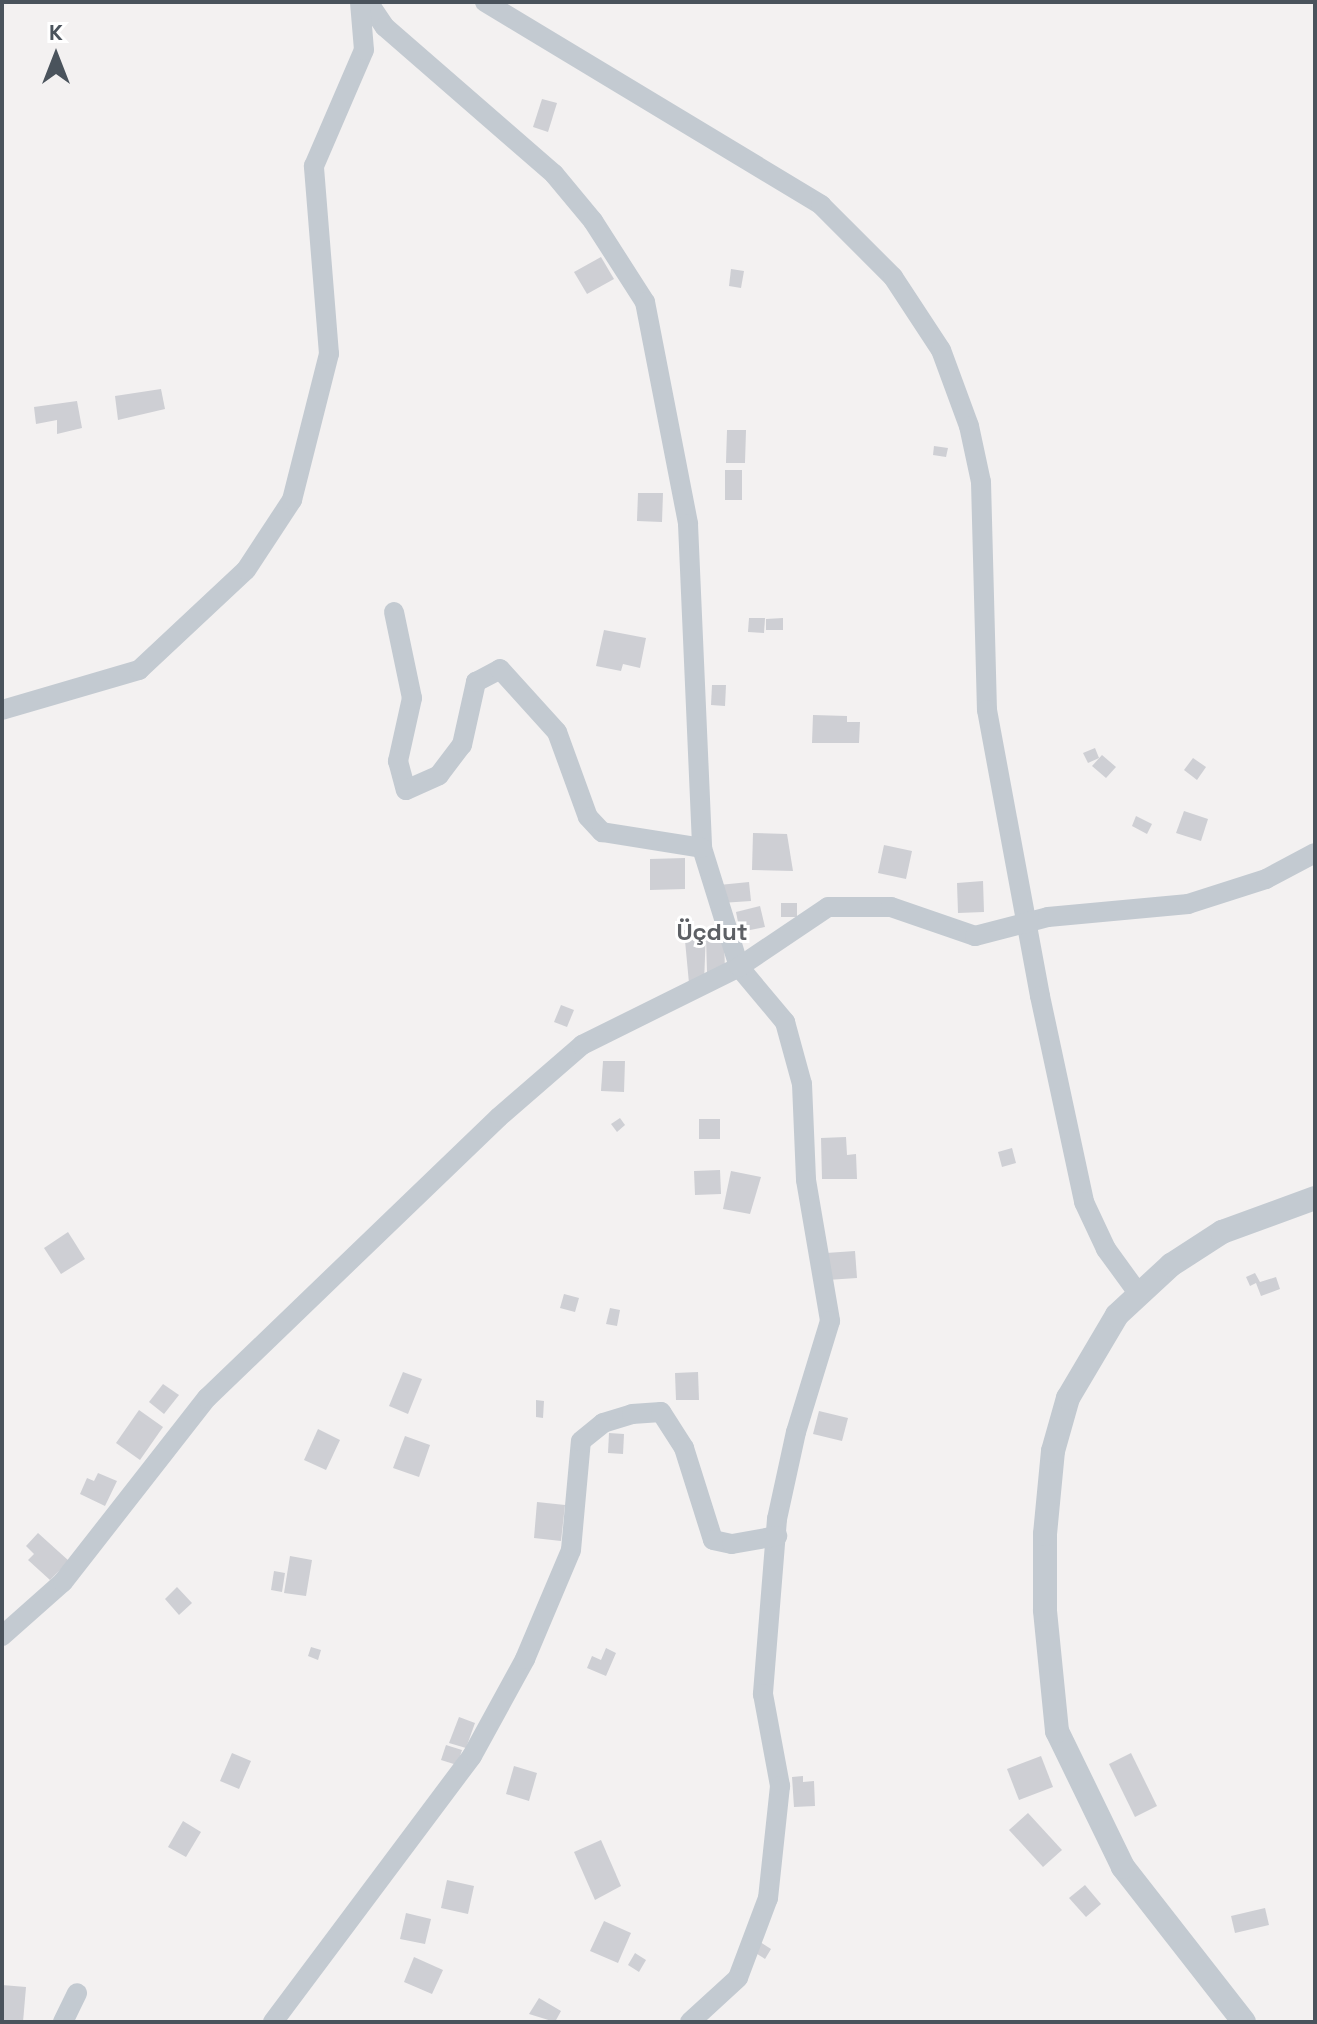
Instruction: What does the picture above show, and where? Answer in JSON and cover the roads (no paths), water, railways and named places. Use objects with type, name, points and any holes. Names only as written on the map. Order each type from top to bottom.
[{"type":"street","points":[[2,710],[139,670],[246,570],[292,500],[329,354],[314,166],[364,50],[360,2]]},
{"type":"street","points":[[368,2],[385,27],[554,174],[593,221],[645,302],[688,524],[702,848],[739,967],[785,1022],[802,1084],[806,1180],[830,1321],[796,1432],[777,1536],[763,1694],[780,1786],[768,1898],[738,1978],[690,2022]]},
{"type":"street","points":[[485,2],[603,77],[793,185],[871,252],[926,325],[961,400],[981,482],[987,710],[1084,1202],[1106,1249],[1138,1293]]},
{"type":"street","points":[[394,612],[412,698],[398,761],[406,790],[439,775],[462,745],[476,682],[500,669],[557,732],[588,817],[602,832],[702,848]]},
{"type":"street","points":[[2,1636],[63,1582],[207,1398],[499,1117],[582,1045],[739,967],[828,907],[891,907],[975,936],[1113,908],[1188,904],[1266,879],[1315,853]]},
{"type":"street","points":[[1241,2020],[1123,1867],[1057,1731],[1045,1610],[1053,1451],[1068,1398],[1092,1351],[1138,1293],[1222,1232],[1315,1198]]},
{"type":"street","points":[[273,2022],[472,1756],[525,1659],[571,1550],[581,1441],[603,1423],[632,1414],[661,1412],[684,1448],[713,1540],[732,1544],[777,1536]]},
{"type":"street","points":[[63,2022],[77,1993]]},
{"type":"district","name":"Üçdut","points":[[712,932]]}]
